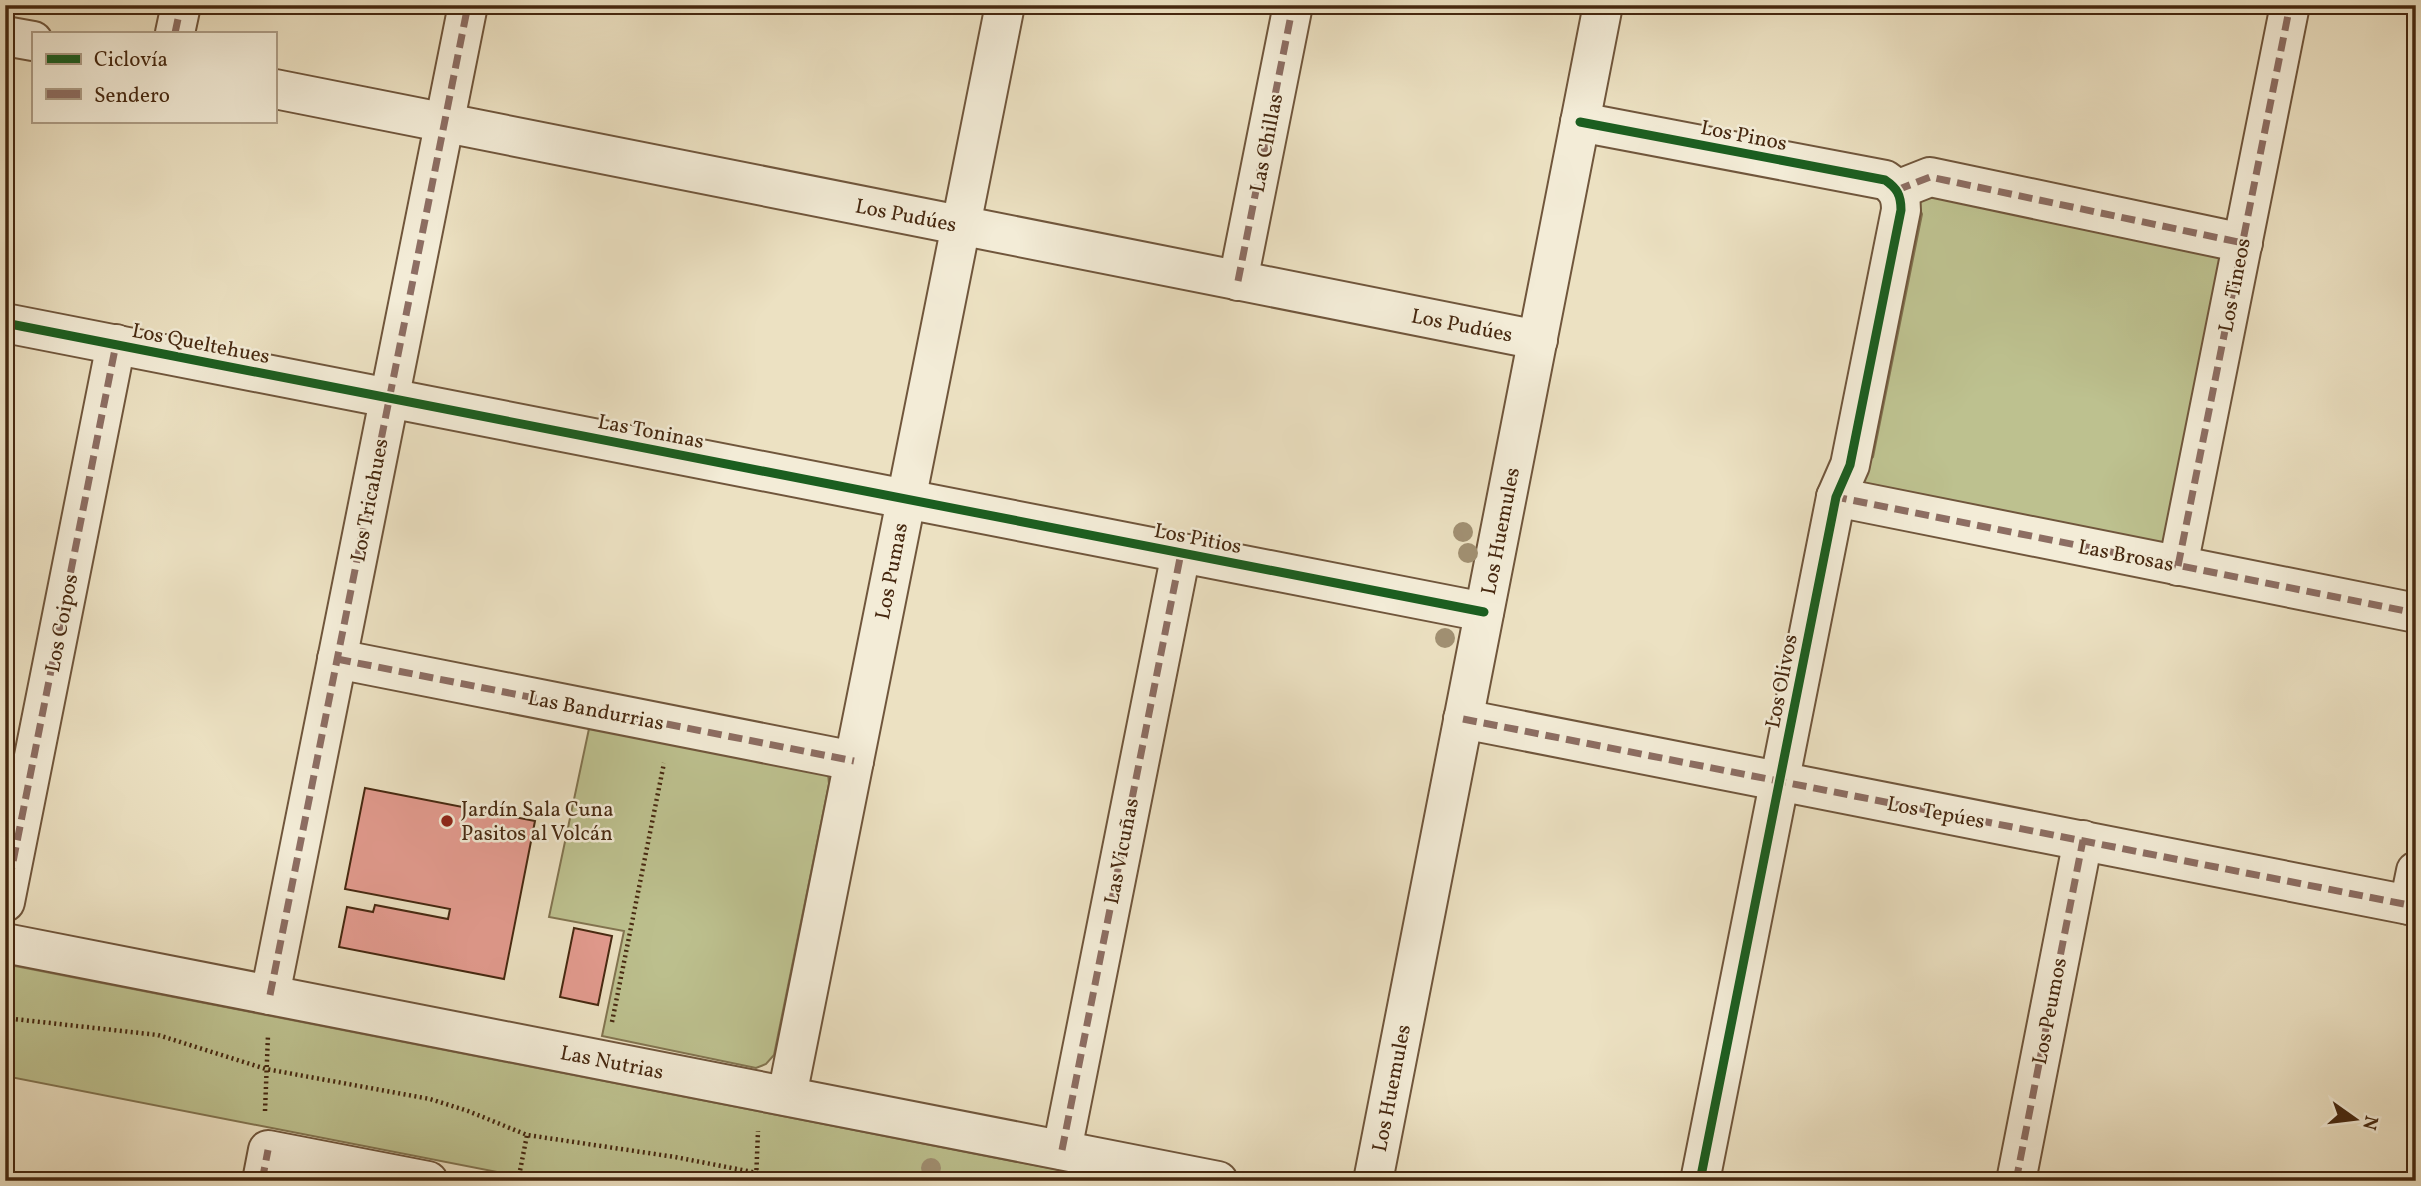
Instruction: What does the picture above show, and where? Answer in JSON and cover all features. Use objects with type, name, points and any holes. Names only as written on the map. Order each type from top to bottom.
[{"type":"street","points":[[175,32],[181,5]]},
{"type":"street","name":"Los Tricahues","points":[[270,995],[468,5]]},
{"type":"street","name":"Los Pumas","points":[[775,1094],[854,761],[1005,5]]},
{"type":"street","name":"Las Chillas","points":[[1238,281],[1293,5]]},
{"type":"street","name":"Los Huemules","points":[[1373,1181],[1604,5]]},
{"type":"street","name":"Los Tineos","points":[[2178,566],[2290,5]]},
{"type":"street","points":[[5,36],[32,41]]},
{"type":"street","name":"Los Pudúes","points":[[276,89],[1538,340]]},
{"type":"street","name":"Los Pinos","points":[[1580,122],[1885,180],[1897,190]]},
{"type":"street","points":[[1897,190],[1930,177],[2243,243]]},
{"type":"street","name":"Los Olivos","points":[[1700,1181],[1836,497],[1850,465],[1901,210],[1897,190]]},
{"type":"street","name":"Los Queltehues","points":[[5,323],[389,398]]},
{"type":"street","name":"Los Coipos","points":[[5,902],[116,344]]},
{"type":"street","name":"Las Toninas","points":[[389,398],[906,499]]},
{"type":"street","name":"Las Brosas","points":[[1836,497],[2416,613]]},
{"type":"street","name":"Los Pitios","points":[[906,499],[1484,612]]},
{"type":"street","name":"Las Vicuñas","points":[[1062,1150],[1181,553]]},
{"type":"street","name":"Las Bandurrias","points":[[337,659],[854,761]]},
{"type":"street","name":"Los Tepúes","points":[[1464,719],[2082,841],[2413,899]]},
{"type":"street","name":"Los Peumos","points":[[2016,1181],[2082,841]]},
{"type":"street","name":"Las Nutrias","points":[[5,943],[1218,1181]]},
{"type":"street","points":[[265,1165],[428,1181]]},
{"type":"path","points":[[604,1060],[672,725]]},
{"type":"path","points":[[265,1165],[270,995]]},
{"type":"path","points":[[5,1018],[158,1035],[266,1069],[430,1099],[527,1135],[675,1157],[799,1181]]},
{"type":"path","points":[[757,1181],[756,1173],[775,1094]]},
{"type":"path","points":[[518,1181],[527,1135]]},
{"type":"green space","points":[[1917,192],[2220,250],[2229,266],[2173,543],[2161,552],[1865,486],[1860,479],[1864,465],[1873,457],[1922,214],[1916,200]]},
{"type":"green space","points":[[590,724],[828,773],[829,784],[774,1055],[766,1064],[756,1068],[602,1036],[624,931],[549,917]]},
{"type":"green space","points":[[5,964],[1116,1181],[543,1181],[5,1076]]},
{"type":"building","points":[[365,788],[535,821],[504,979],[339,947],[347,907],[373,912],[375,905],[448,919],[450,909],[345,889]]},
{"type":"building","points":[[574,928],[612,936],[598,1005],[560,997]]},
{"type":"marked path","points":[[175,32],[181,5]]},
{"type":"marked path","points":[[270,995],[468,5]]},
{"type":"marked path","points":[[1238,281],[1293,5]]},
{"type":"marked path","points":[[2178,566],[2290,5]]},
{"type":"marked path","points":[[1897,190],[1930,177],[2243,243]]},
{"type":"marked path","points":[[5,902],[116,344]]},
{"type":"marked path","points":[[1835,500],[1836,497],[2416,613]]},
{"type":"marked path","points":[[1062,1150],[1181,553]]},
{"type":"marked path","points":[[337,659],[854,761]]},
{"type":"marked path","points":[[1463,719],[2409,905]]},
{"type":"marked path","points":[[2016,1181],[2083,840]]},
{"type":"marked path","points":[[262,1181],[268,1150]]},
{"type":"cycle path","points":[[1580,122],[1885,180],[1898,192],[1901,205],[1850,465],[1836,497],[1700,1181]]},
{"type":"cycle path","points":[[5,323],[1484,612]]},
{"type":"place","name":"Jardín Sala Cuna Pasitos al Volcán","points":[[447,821]]}]
